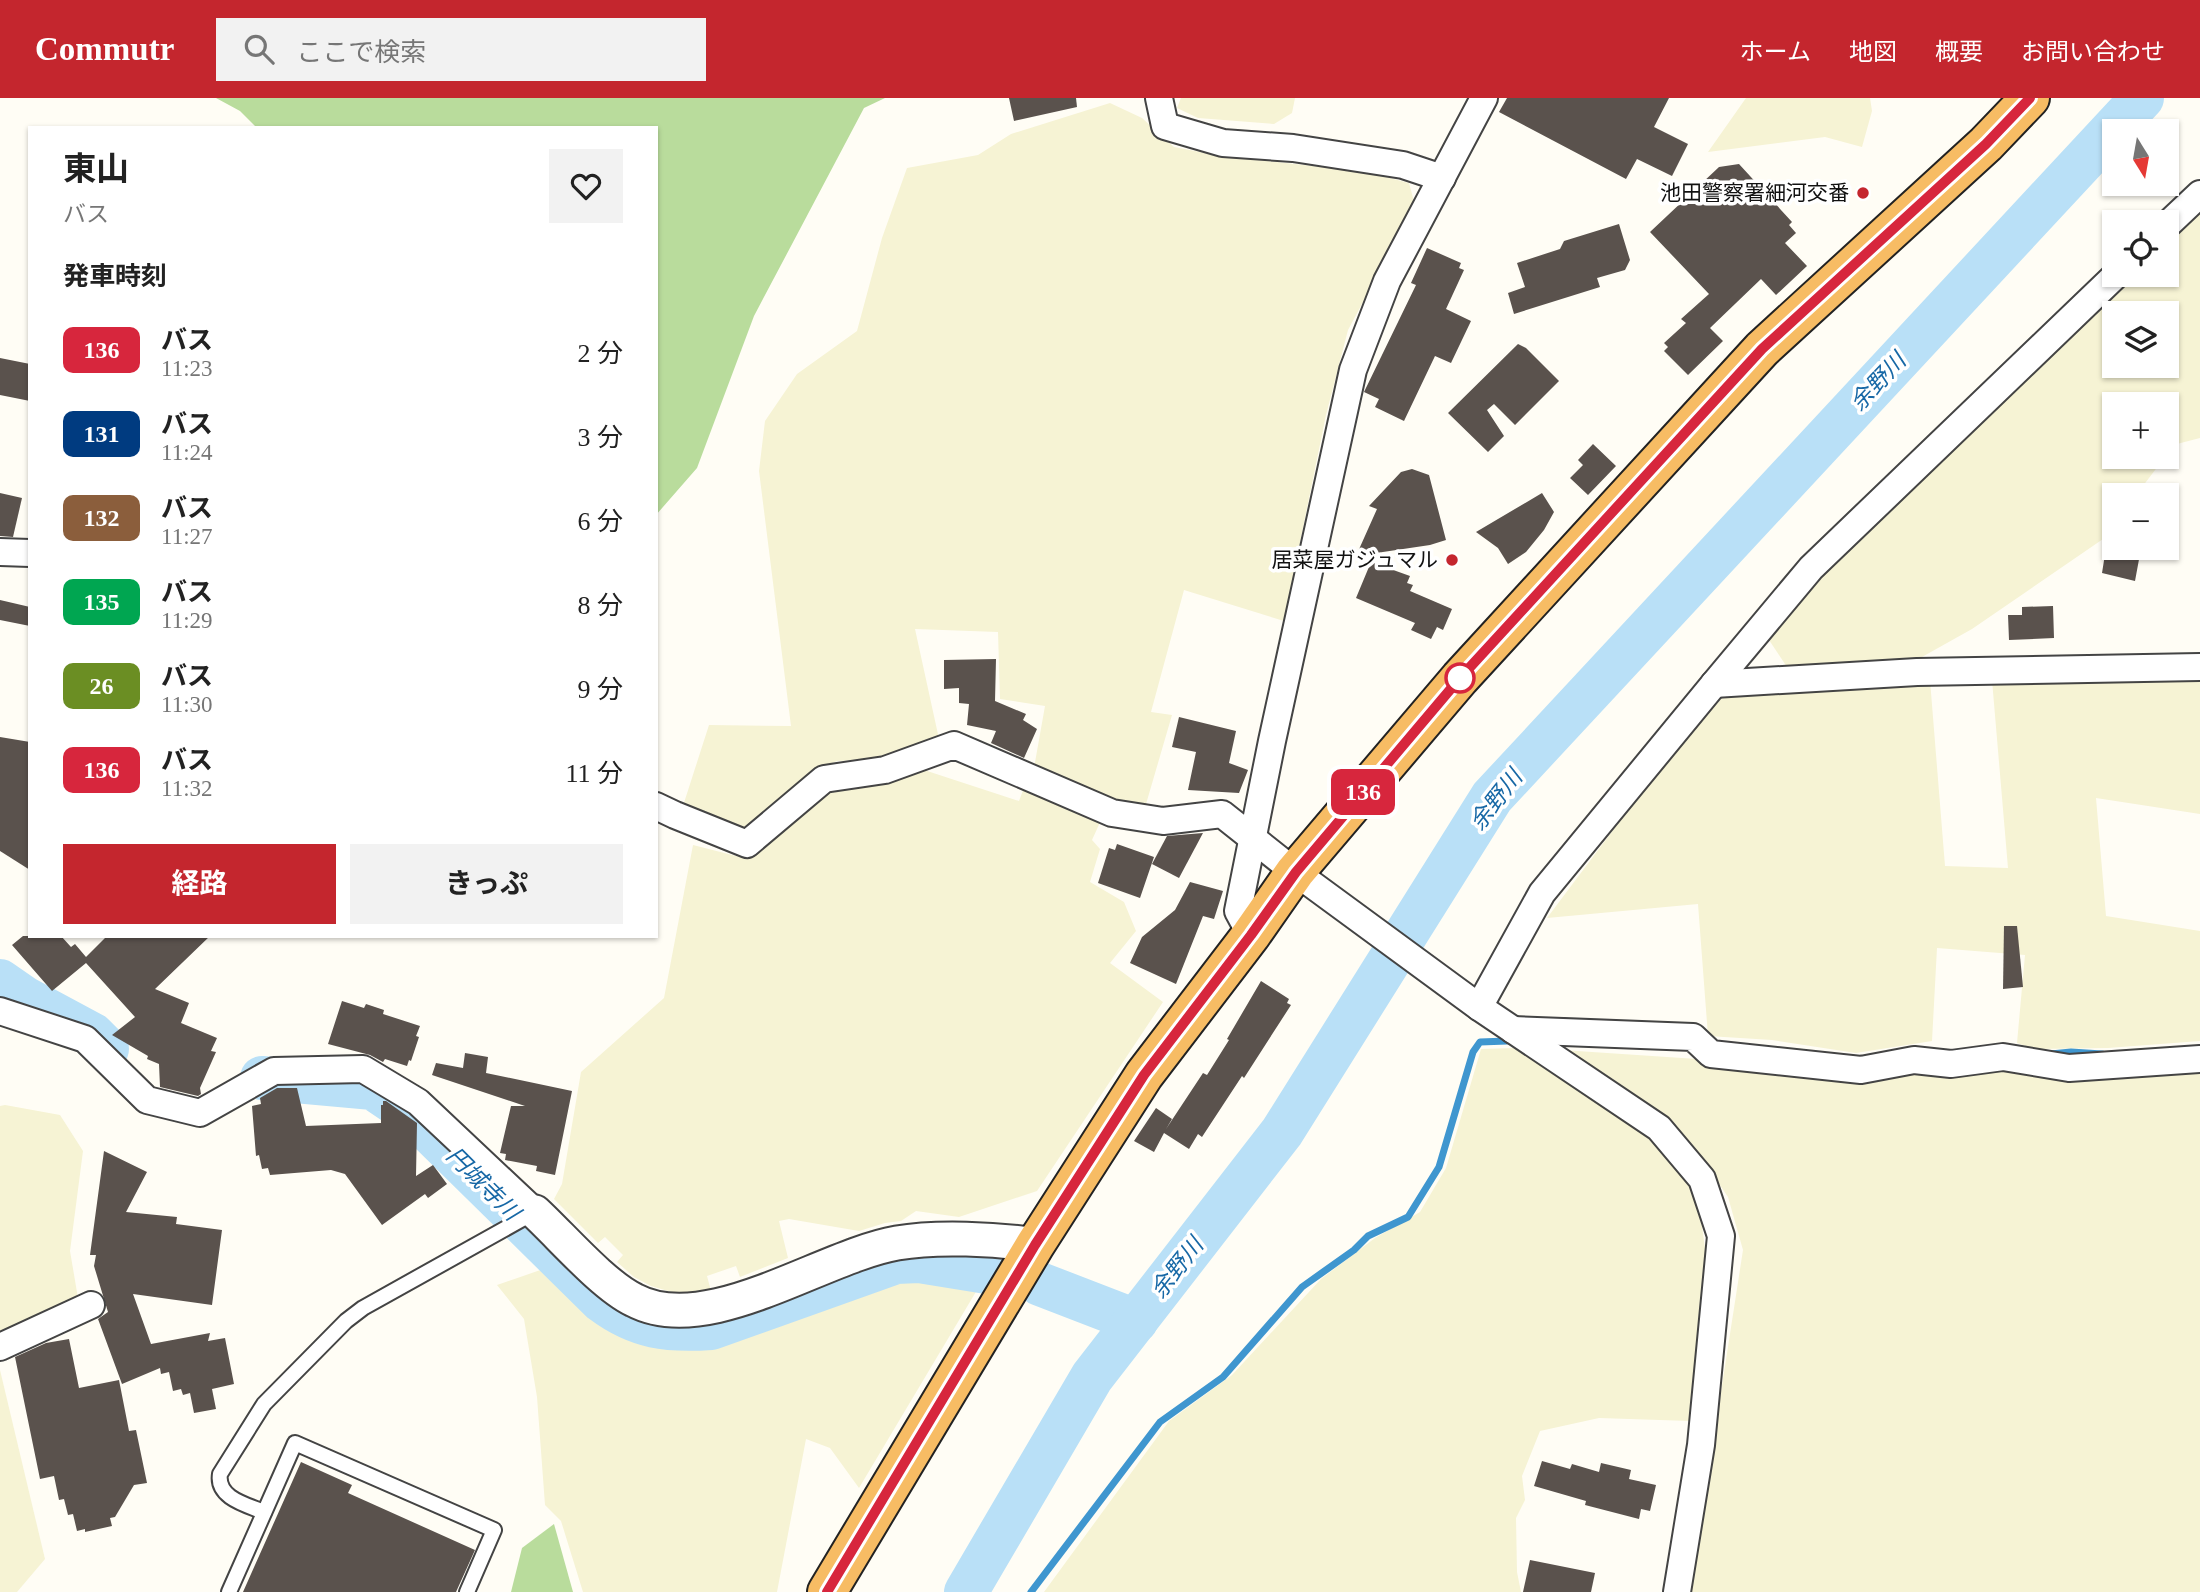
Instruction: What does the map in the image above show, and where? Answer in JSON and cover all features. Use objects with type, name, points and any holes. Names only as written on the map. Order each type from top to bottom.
[{"type":"highway","points":[[827,1592],[1035,1245],[1144,1075],[1296,872],[1460,678],[1762,349],[1986,144],[2031,98]]},
{"type":"street","points":[[1159,98],[1165,126],[1223,143],[1293,148],[1403,165],[1442,178]]},
{"type":"street","points":[[1251,935],[1238,911],[1251,839],[1353,370],[1387,281],[1484,98]]},
{"type":"street","points":[[2179,214],[2200,194]]},
{"type":"street","points":[[1473,1003],[1542,893],[1811,568],[2104,287]]},
{"type":"street","points":[[0,552],[28,553]]},
{"type":"street","points":[[1714,684],[1917,672],[2200,667]]},
{"type":"street","points":[[658,807],[747,844],[824,779],[885,770],[954,745],[1112,813],[1163,821],[1222,814],[1251,839],[1473,1003],[1658,1128],[1702,1179],[1721,1236],[1701,1445],[1677,1592]]},
{"type":"street","points":[[0,1011],[85,1040],[147,1100],[200,1113],[274,1070],[363,1069],[418,1102],[610,1283],[633,1300],[655,1308],[698,1310],[720,1305],[897,1243],[1000,1240],[1035,1245]]},
{"type":"street","points":[[1513,1030],[1693,1037],[1711,1054],[1861,1070],[1914,1060],[1951,1064],[2003,1057],[2069,1068],[2200,1059]]},
{"type":"street","points":[[0,1347],[91,1305]]},
{"type":"lane","points":[[264,1512],[231,1498],[219,1480],[220,1474],[264,1405],[346,1321],[363,1308],[535,1212]]},
{"type":"lane","points":[[229,1592],[295,1443],[494,1530],[467,1592]]},
{"type":"shaded area","points":[[1181,98],[1295,98],[1292,113],[1274,124],[1198,118],[1177,108]]},
{"type":"shaded area","points":[[1746,98],[1870,98],[1872,111],[1862,147],[1825,137],[1708,152]]},
{"type":"shaded area","points":[[1110,103],[1142,118],[1174,147],[1221,156],[1367,172],[1409,183],[1415,205],[1348,330],[1326,415],[1284,621],[1184,590],[1151,712],[1172,715],[1144,811],[1114,802],[1034,768],[1045,706],[1000,699],[998,632],[915,629],[939,739],[881,759],[837,761],[823,767],[747,830],[682,809],[709,725],[791,726],[759,471],[765,421],[797,374],[857,331],[882,238],[907,168],[978,155],[1011,134]]},
{"type":"shaded area","points":[[2200,208],[2200,438],[2179,443],[2179,392],[2102,392],[2102,469],[2156,469],[2145,483],[2102,483],[2102,540],[1972,629],[1913,662],[1789,670],[1765,634],[1850,542],[2116,287],[2179,287],[2179,228]]},
{"type":"shaded area","points":[[2200,677],[2200,814],[2096,798],[2106,916],[2200,931],[2200,1041],[2108,1048],[2035,1049],[2017,1043],[2025,955],[1937,948],[1932,1041],[1856,1053],[1772,1040],[1708,1036],[1698,904],[1547,918],[1668,757],[1722,698],[1930,680],[1945,866],[2008,868],[1992,680]]},
{"type":"shaded area","points":[[918,768],[1019,801],[1025,785],[1102,818],[1092,840],[1100,849],[1090,882],[1124,902],[1136,931],[1110,963],[1163,1002],[1037,1191],[959,1217],[916,1211],[901,1221],[859,1231],[789,1219],[779,1221],[788,1258],[740,1277],[736,1266],[707,1276],[711,1291],[675,1293],[651,1286],[634,1277],[617,1262],[623,1255],[605,1237],[598,1243],[554,1199],[562,1184],[581,1072],[664,998],[693,845],[744,858],[765,846],[815,797],[827,791]]},
{"type":"shaded area","points":[[1515,1048],[1645,1129],[1698,1196],[1709,1279],[1690,1421],[1599,1418],[1540,1431],[1522,1476],[1525,1500],[1516,1518],[1517,1572],[1521,1592],[1044,1592],[1169,1421],[1232,1375],[1321,1279],[1375,1238],[1420,1212],[1446,1168],[1481,1049]]},
{"type":"shaded area","points":[[1562,1050],[1697,1059],[1863,1079],[1908,1069],[2001,1068],[2037,1076],[2200,1068],[2200,1592],[1690,1592],[1743,1250],[1728,1197],[1692,1144],[1613,1079]]},
{"type":"shaded area","points":[[0,1106],[60,1115],[83,1151],[70,1251],[79,1304],[0,1343]]},
{"type":"shaded area","points":[[552,1266],[628,1331],[693,1345],[717,1342],[905,1275],[932,1276],[980,1285],[859,1488],[830,1448],[806,1439],[777,1592],[583,1592],[561,1521],[545,1505],[537,1397],[524,1319],[497,1285]]},
{"type":"shaded area","points":[[0,1370],[45,1559],[17,1592],[0,1592]]},
{"type":"green space","points":[[216,98],[885,98],[864,108],[754,316],[697,468],[658,513],[658,126],[255,126],[240,111]]},
{"type":"green space","points":[[554,1524],[573,1592],[511,1592],[522,1548]]},
{"type":"building","points":[[1009,98],[1076,98],[1077,107],[1014,121]]},
{"type":"building","points":[[1507,98],[1669,98],[1654,127],[1688,144],[1672,176],[1637,159],[1626,179],[1499,112]]},
{"type":"building","points":[[1739,164],[1792,222],[1789,225],[1796,233],[1785,243],[1807,266],[1776,295],[1761,279],[1710,328],[1723,341],[1688,375],[1664,351],[1668,347],[1664,343],[1686,323],[1681,319],[1709,294],[1650,232],[1719,167]]},
{"type":"building","points":[[1619,224],[1630,260],[1625,270],[1597,278],[1600,287],[1514,314],[1508,293],[1525,287],[1517,263],[1560,249],[1564,241]]},
{"type":"building","points":[[1427,248],[1461,263],[1459,268],[1464,270],[1446,309],[1471,321],[1451,363],[1435,356],[1404,421],[1375,407],[1379,399],[1364,392],[1416,285],[1411,283]]},
{"type":"building","points":[[1518,344],[1526,348],[1559,381],[1515,425],[1494,404],[1487,410],[1504,436],[1488,452],[1448,413]]},
{"type":"building","points":[[0,358],[28,364],[28,401],[0,395]]},
{"type":"building","points":[[1593,444],[1616,466],[1588,495],[1570,478],[1583,465],[1578,460]]},
{"type":"building","points":[[1412,469],[1429,475],[1446,540],[1430,545],[1356,556],[1377,509],[1369,506],[1401,472]]},
{"type":"building","points":[[0,493],[22,498],[13,537],[0,536]]},
{"type":"building","points":[[1542,493],[1554,512],[1544,530],[1526,552],[1508,564],[1498,548],[1476,532]]},
{"type":"building","points":[[2104,560],[2139,560],[2135,581],[2102,573]]},
{"type":"building","points":[[1371,562],[1410,576],[1407,583],[1413,585],[1410,591],[1452,609],[1443,630],[1437,627],[1431,639],[1411,630],[1415,623],[1356,598]]},
{"type":"building","points":[[0,600],[28,607],[28,626],[0,620]]},
{"type":"building","points":[[2053,606],[2054,638],[2009,640],[2008,615],[2022,615],[2022,607]]},
{"type":"building","points":[[996,659],[995,701],[1026,714],[1023,720],[1037,729],[1024,758],[991,743],[996,731],[967,725],[969,704],[959,703],[959,688],[944,689],[944,660]]},
{"type":"building","points":[[1179,717],[1236,731],[1229,763],[1248,770],[1239,793],[1188,790],[1196,752],[1172,747]]},
{"type":"building","points":[[0,737],[28,742],[28,869],[0,851]]},
{"type":"building","points":[[1203,833],[1179,878],[1152,864],[1167,836]]},
{"type":"building","points":[[1117,844],[1154,857],[1140,898],[1098,883],[1109,848],[1115,850]]},
{"type":"building","points":[[1190,882],[1223,891],[1214,919],[1203,916],[1176,984],[1130,963],[1142,937],[1175,910]]},
{"type":"building","points":[[2004,926],[2017,926],[2023,987],[2003,989]]},
{"type":"building","points":[[23,936],[63,938],[71,947],[75,944],[86,957],[105,938],[208,938],[155,989],[189,1003],[181,1023],[217,1038],[211,1051],[216,1052],[200,1088],[201,1094],[198,1096],[160,1087],[159,1064],[112,1035],[135,1017],[86,963],[52,991],[12,945]]},
{"type":"building","points":[[1261,981],[1289,999],[1287,1003],[1291,1005],[1202,1137],[1198,1134],[1189,1149],[1164,1133],[1154,1152],[1134,1141],[1156,1108],[1172,1119],[1166,1129],[1203,1073],[1207,1075]]},
{"type":"building","points":[[342,1001],[364,1008],[366,1004],[384,1010],[383,1014],[420,1026],[416,1036],[419,1037],[407,1066],[385,1059],[383,1062],[370,1055],[328,1044]]},
{"type":"building","points":[[465,1053],[488,1057],[486,1073],[572,1091],[555,1175],[536,1171],[537,1166],[505,1160],[506,1154],[500,1153],[511,1106],[525,1106],[432,1075],[436,1063],[463,1068]]},
{"type":"building","points":[[277,1088],[297,1088],[306,1126],[381,1123],[381,1105],[386,1101],[417,1123],[416,1176],[433,1165],[447,1184],[428,1198],[425,1194],[382,1225],[345,1174],[331,1170],[270,1175],[268,1168],[262,1169],[259,1155],[256,1156],[252,1106],[261,1104],[260,1098]]},
{"type":"building","points":[[104,1151],[147,1172],[126,1212],[177,1217],[176,1224],[222,1230],[212,1305],[133,1294],[151,1344],[210,1333],[208,1341],[225,1338],[234,1384],[212,1389],[216,1409],[194,1413],[190,1393],[183,1395],[181,1389],[173,1391],[169,1372],[161,1374],[160,1368],[122,1384],[98,1319],[108,1312],[94,1266],[96,1255],[90,1255]]},
{"type":"building","points":[[69,1339],[79,1388],[119,1380],[129,1431],[136,1430],[147,1483],[134,1485],[115,1517],[110,1518],[112,1526],[85,1532],[85,1529],[77,1531],[73,1514],[68,1515],[64,1499],[59,1500],[54,1476],[40,1479],[15,1357],[46,1343]]},
{"type":"building","points":[[1542,1461],[1570,1469],[1572,1464],[1599,1472],[1601,1463],[1631,1470],[1629,1479],[1656,1485],[1650,1511],[1641,1509],[1639,1519],[1585,1505],[1586,1501],[1534,1486]]},
{"type":"building","points":[[301,1462],[352,1485],[348,1493],[475,1550],[456,1592],[243,1592]]},
{"type":"building","points":[[1530,1560],[1595,1573],[1591,1592],[1523,1592]]},
{"type":"waterway","name":"余野川","points":[[966,1592],[1092,1377],[1282,1132],[1492,797],[2142,98]]},
{"type":"waterway","name":"円城寺川","points":[[0,981],[26,999],[93,1035],[107,1049]]},
{"type":"waterway","points":[[1031,1592],[1160,1422],[1223,1377],[1302,1287],[1354,1250],[1368,1236],[1408,1217],[1439,1167],[1473,1052],[1480,1042],[1507,1041]]},
{"type":"waterway","points":[[2051,1054],[2102,1054]]},
{"type":"waterway","name":"円城寺川","points":[[262,1078],[373,1088],[413,1115],[602,1301],[628,1317],[654,1326],[711,1328],[896,1262],[919,1261],[987,1272]]},
{"type":"waterway","name":"円城寺川","points":[[1040,1284],[1136,1321]]},
{"type":"bus line","name":"136","points":[[827,1592],[1035,1245],[1144,1075],[1296,872],[1460,678],[1762,349],[1986,144],[2030,98]]},
{"type":"place","name":"池田警察署細河交番","points":[[1863,193]]},
{"type":"place","name":"居菜屋ガジュマル","points":[[1452,560]]}]
